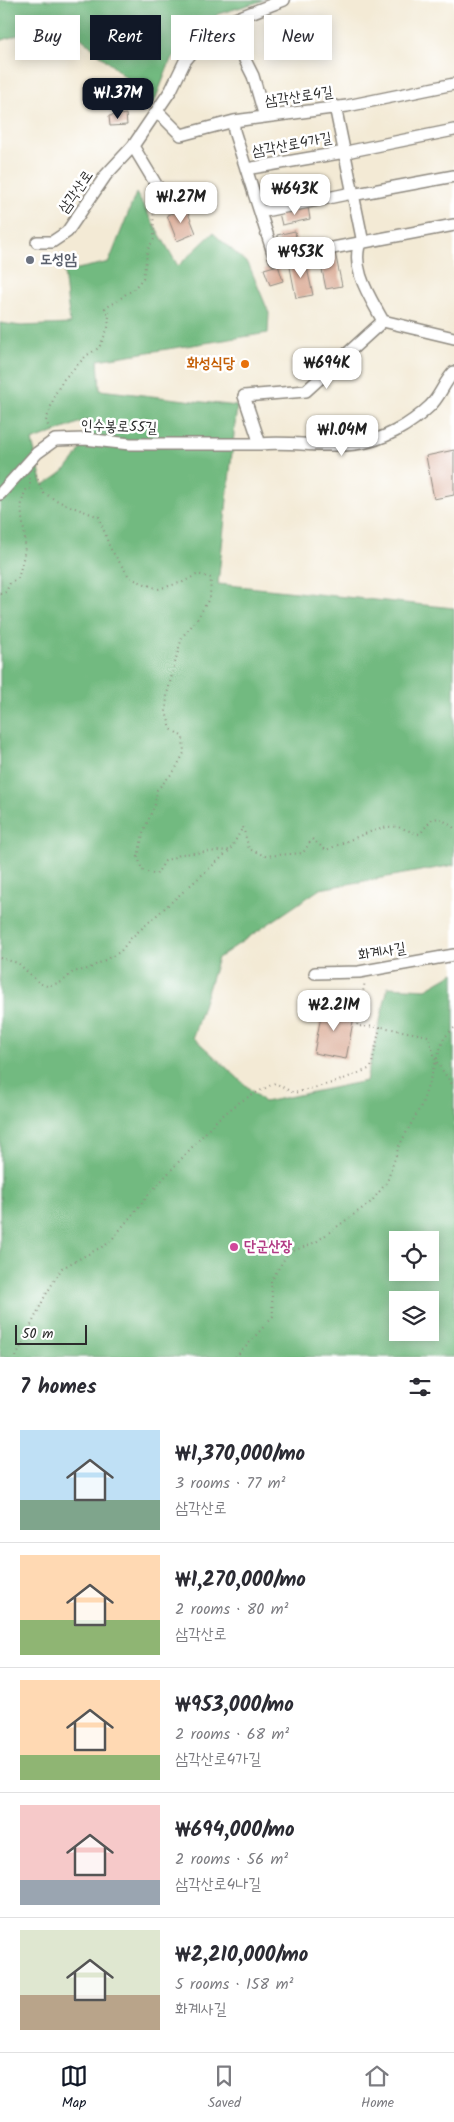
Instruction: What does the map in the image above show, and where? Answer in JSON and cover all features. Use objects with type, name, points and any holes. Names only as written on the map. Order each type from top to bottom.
[{"type":"street","name":"삼각산로","points":[[245,15],[284,0]]},
{"type":"street","name":"삼각산로","points":[[37,242],[52,242],[66,232],[106,175],[133,146],[158,111],[187,60]]},
{"type":"street","points":[[245,60],[253,76],[265,117]]},
{"type":"street","name":"삼각산로4길","points":[[158,111],[181,135],[234,122],[335,106],[347,106],[454,84]]},
{"type":"street","points":[[335,106],[362,238],[356,248],[361,280],[383,321],[454,338]]},
{"type":"street","name":"삼각산로4가길","points":[[234,122],[234,131],[275,259],[454,225]]},
{"type":"street","name":"삼각산로4가길","points":[[246,169],[454,130]]},
{"type":"street","points":[[133,146],[166,201]]},
{"type":"street","points":[[260,212],[352,193],[357,194],[454,176]]},
{"type":"street","points":[[260,444],[244,396],[306,392],[383,321]]},
{"type":"street","name":"인수봉로55길","points":[[49,442],[85,439],[130,444],[260,444],[279,442],[356,444],[387,435],[413,421],[432,405],[448,378],[454,372]]},
{"type":"street","points":[[0,494],[49,442]]},
{"type":"street","name":"화계사길","points":[[315,973],[366,971],[454,955]]},
{"type":"path","points":[[49,442],[51,433],[46,421],[55,394],[64,380],[87,356],[99,348],[108,328],[109,315],[105,308],[132,291],[144,278],[148,248],[154,239],[152,206],[156,184]]},
{"type":"path","points":[[0,594],[6,592],[10,582],[18,578],[21,568],[25,546],[21,513],[22,497],[26,490],[30,490],[30,474],[34,469],[43,493],[62,503],[99,517],[110,548],[130,578],[158,589],[182,582],[198,574],[211,578],[210,597],[196,621],[182,637],[167,694],[166,712],[170,728],[183,737],[184,752],[174,770],[157,790],[155,804],[143,833],[138,857],[142,870],[156,874],[165,861],[182,854],[230,850]]},
{"type":"path","points":[[0,958],[18,963],[39,983],[47,986],[62,982],[73,972],[88,969],[120,952],[131,938],[230,850],[243,827],[249,849],[265,856],[303,853],[312,839],[326,850],[350,842],[363,834],[396,826],[420,834],[432,820],[440,818],[454,828]]},
{"type":"path","points":[[366,971],[357,1026],[380,1027],[428,1036],[436,1061],[454,1087]]},
{"type":"path","points":[[16,1357],[45,1296],[62,1268],[108,1243],[150,1192],[218,1119],[241,1101],[275,1083],[294,1093],[336,1082],[371,1068],[380,1027]]},
{"type":"path","points":[[235,1357],[273,1316],[271,1281],[288,1253],[316,1242],[371,1202],[387,1182],[399,1146],[422,1104],[444,1038],[454,1028]]},
{"type":"green space","points":[[0,0],[265,0],[217,15],[171,15],[171,59],[154,103],[106,60],[161,60],[161,15],[90,15],[90,46],[80,37],[80,15],[15,15],[15,36],[0,41]]},
{"type":"green space","points":[[136,193],[178,266],[213,233],[249,265],[269,313],[268,333],[98,360],[100,390],[237,406],[218,584],[454,608],[454,865],[320,889],[218,958],[193,1037],[264,1102],[366,1081],[388,987],[426,989],[454,973],[454,1357],[0,1357],[0,323],[21,326],[70,324],[64,272],[109,262]],"holes":[[[89,419],[80,450],[69,466],[54,479],[43,485],[32,441]]]},
{"type":"building","points":[[126,114],[127,125],[110,126],[109,116]]},
{"type":"building","points":[[308,207],[310,219],[282,225],[279,213]]},
{"type":"building","points":[[186,208],[196,233],[177,241],[167,215]]},
{"type":"building","points":[[295,231],[297,244],[279,247],[277,235]]},
{"type":"building","points":[[335,252],[342,286],[326,289],[319,255]]},
{"type":"building","points":[[305,259],[313,295],[296,298],[289,262]]},
{"type":"building","points":[[278,265],[283,281],[270,285],[264,269]]},
{"type":"building","points":[[454,450],[454,495],[434,499],[426,456]]},
{"type":"building","points":[[323,1005],[355,1011],[346,1059],[314,1053]]},
{"type":"place","name":"도성암","points":[[30,260]]},
{"type":"place","name":"화성식당","points":[[245,364]]},
{"type":"place","name":"단군산장","points":[[234,1247]]}]
